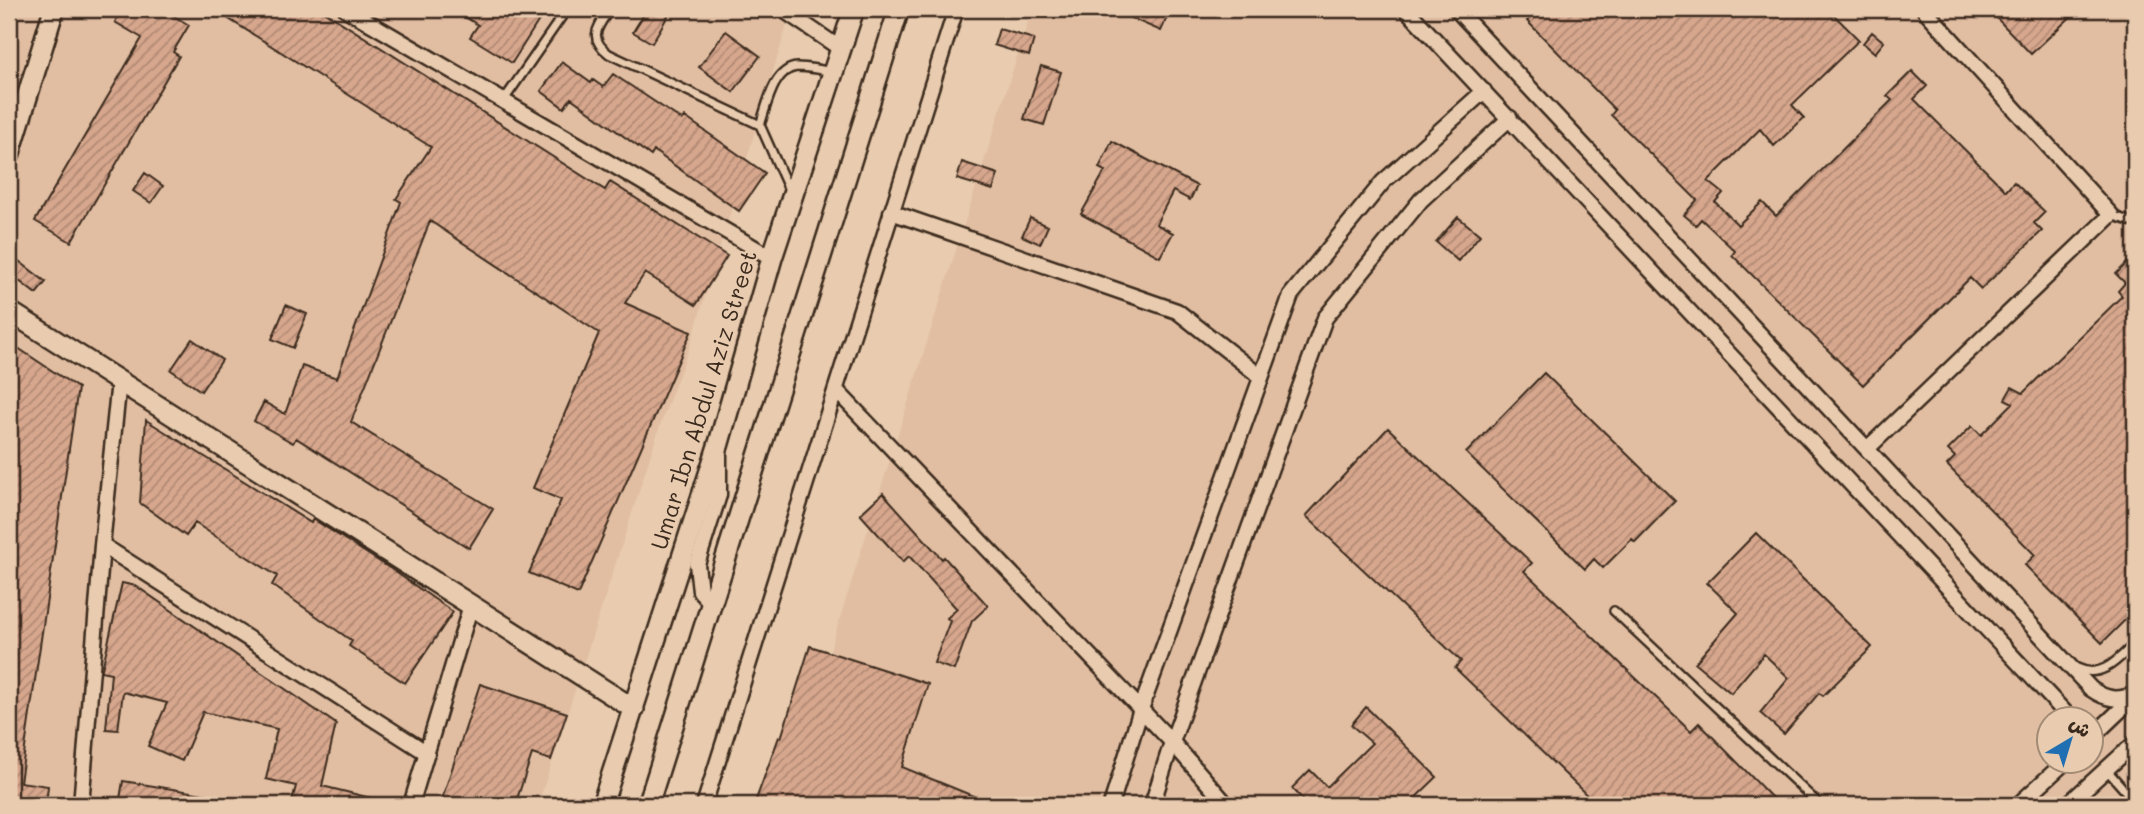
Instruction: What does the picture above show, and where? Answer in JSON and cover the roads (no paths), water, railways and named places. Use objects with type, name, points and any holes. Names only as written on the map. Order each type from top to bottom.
[{"type":"main road","points":[[9,156],[54,9]]},
{"type":"main road","name":"Umar Ibn Abdul Aziz Street","points":[[602,805],[719,443],[772,258],[855,9]]},
{"type":"main road","points":[[648,805],[899,9]]},
{"type":"main road","points":[[9,311],[634,709]]},
{"type":"street","points":[[346,9],[772,258]]},
{"type":"street","points":[[782,9],[841,49]]},
{"type":"street","points":[[704,805],[956,9]]},
{"type":"street","points":[[1405,9],[2060,706]]},
{"type":"street","points":[[1456,9],[2091,689],[2101,695],[2122,699],[2135,695]]},
{"type":"street","points":[[1868,448],[2111,215],[1924,9]]},
{"type":"street","points":[[1111,805],[1141,709],[1291,295],[1382,182],[1484,91]]},
{"type":"street","points":[[1152,805],[1172,742],[1325,318],[1421,200],[1510,118]]},
{"type":"street","points":[[891,212],[1177,311],[1261,377]]},
{"type":"street","points":[[81,805],[102,545],[120,381]]},
{"type":"street","points":[[836,390],[1141,709],[1227,805]]},
{"type":"street","points":[[711,603],[700,591],[697,564],[719,495],[719,443]]},
{"type":"street","points":[[102,545],[427,753]]},
{"type":"street","points":[[411,805],[471,605]]},
{"type":"street","points":[[2106,723],[2135,695]]},
{"type":"street","points":[[2106,769],[2135,743]]},
{"type":"street","points":[[2018,805],[2049,776]]},
{"type":"street","points":[[2067,805],[2098,776]]},
{"type":"lane","points":[[503,101],[567,9]]},
{"type":"lane","points":[[610,9],[597,29],[599,46],[609,54],[760,125],[792,197]]},
{"type":"lane","points":[[760,125],[779,76],[786,70],[796,67],[834,71]]},
{"type":"lane","points":[[2111,215],[2135,223]]},
{"type":"lane","points":[[1614,611],[1820,805]]},
{"type":"lane","points":[[2065,660],[2088,672],[2096,672],[2114,663],[2135,643]]},
{"type":"lane","points":[[2106,769],[2135,802]]}]
